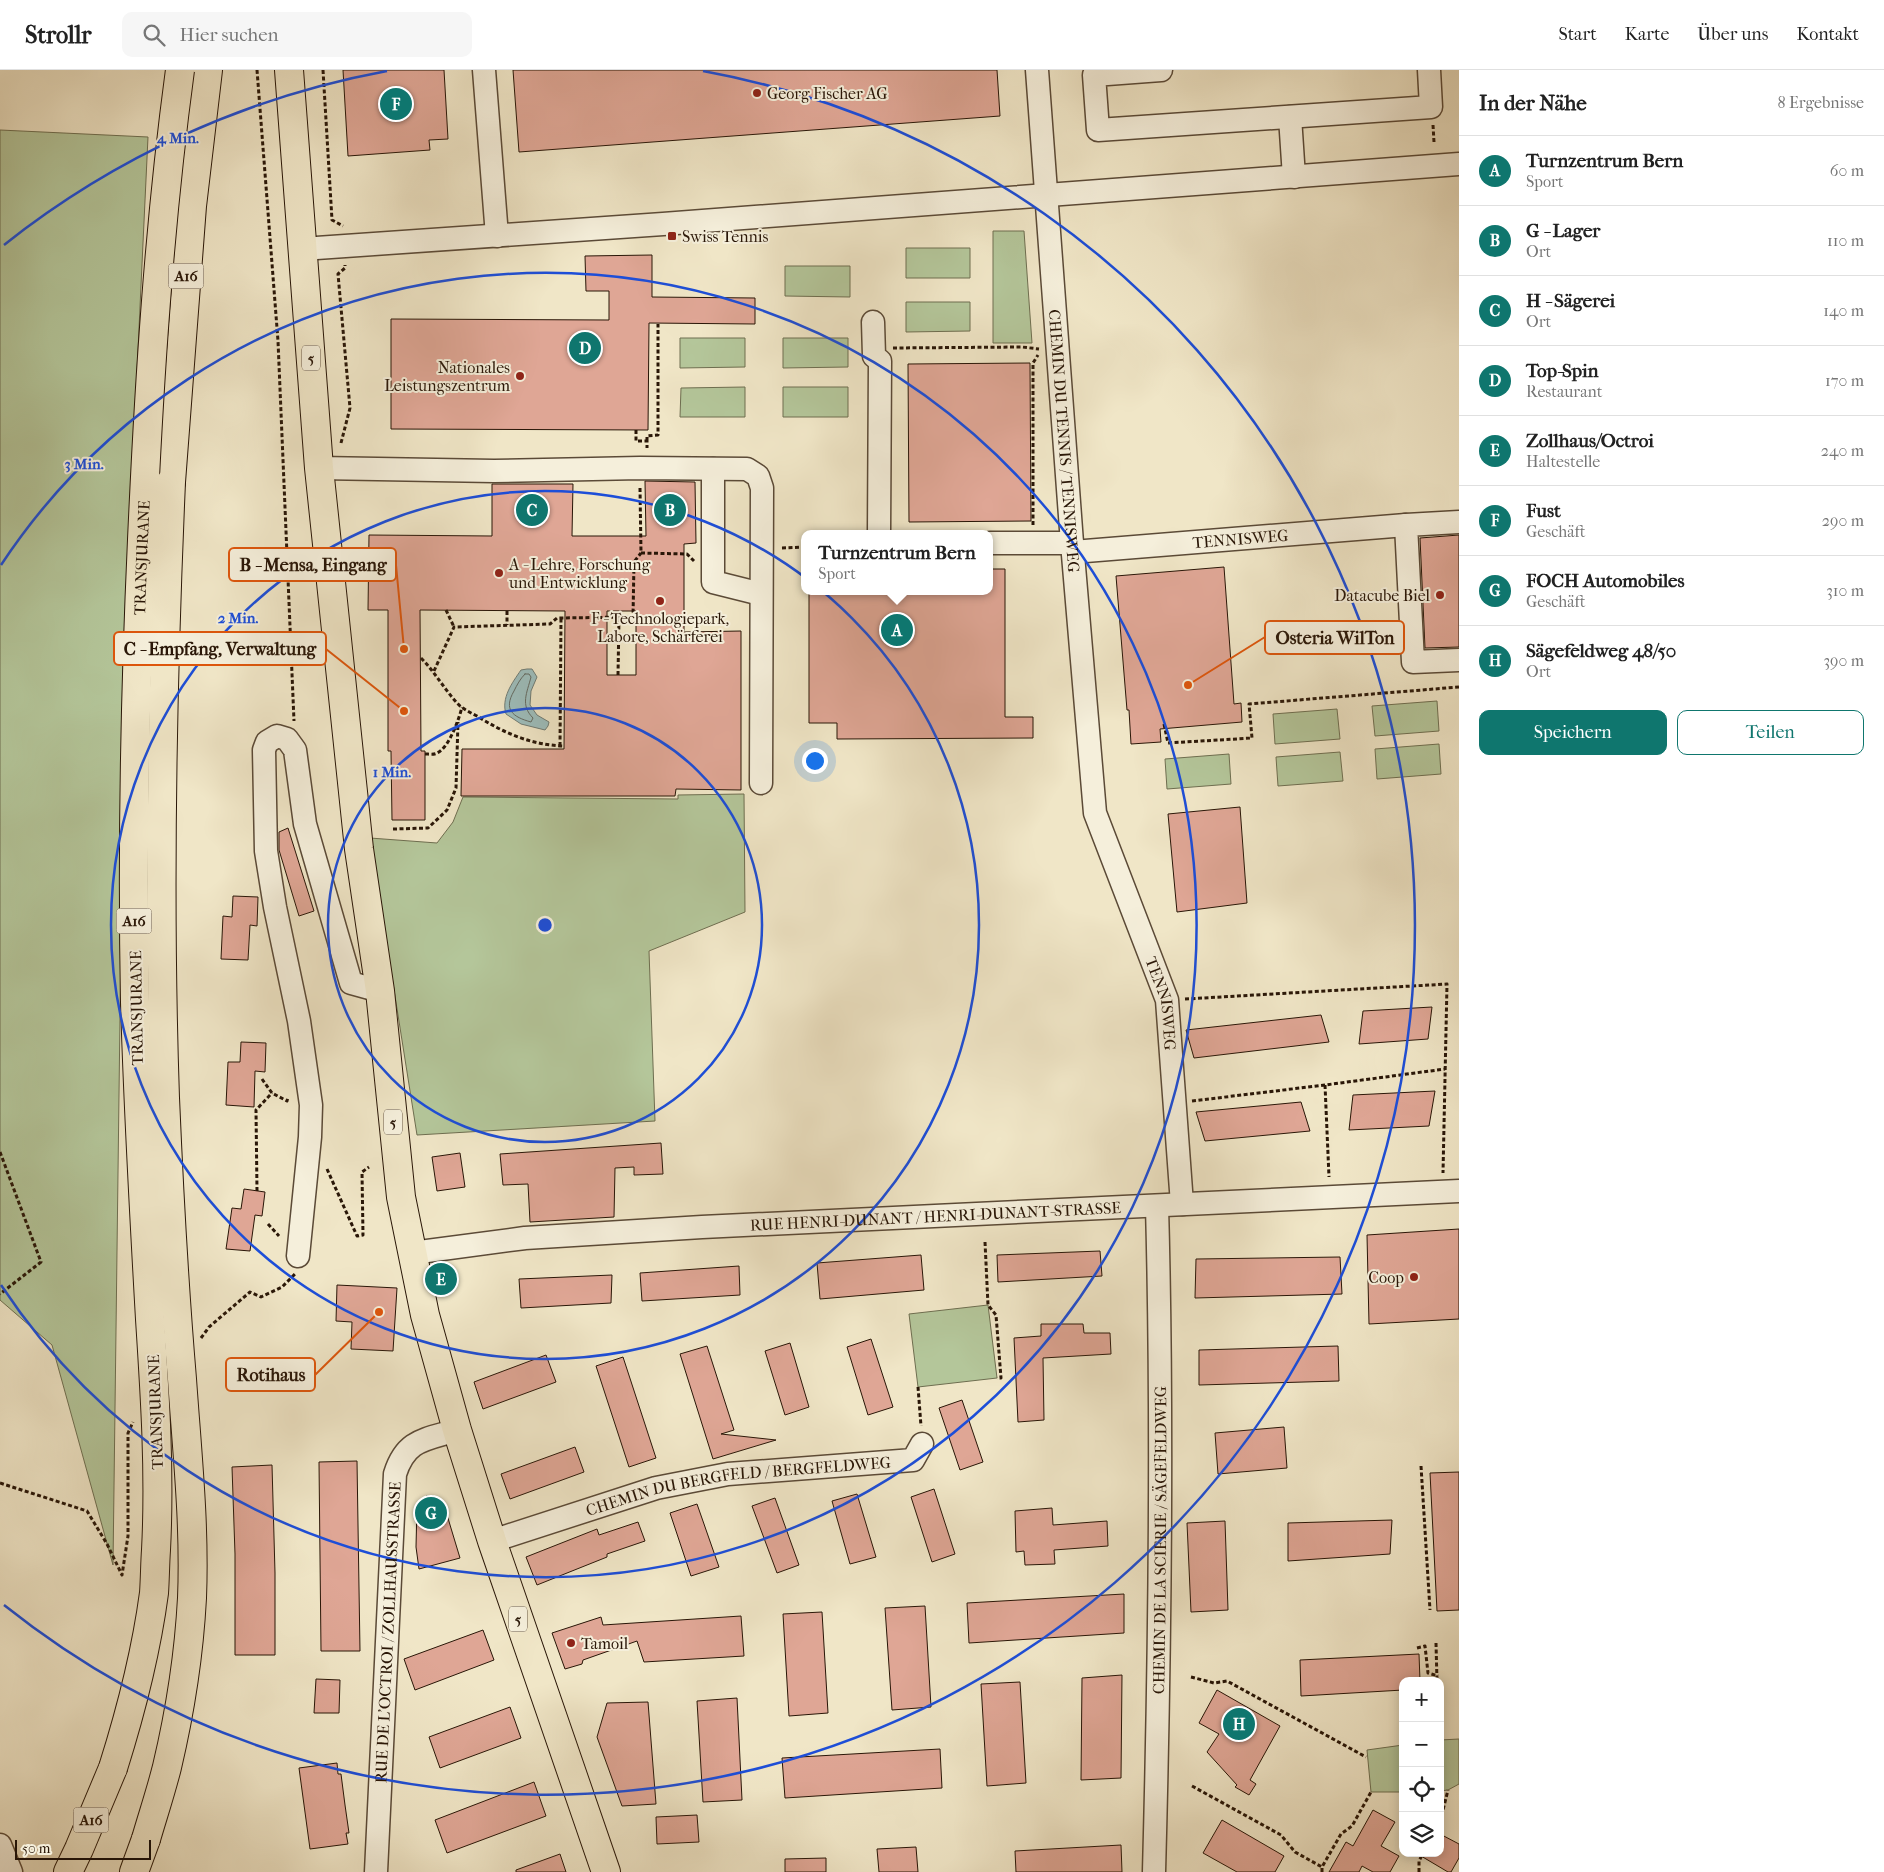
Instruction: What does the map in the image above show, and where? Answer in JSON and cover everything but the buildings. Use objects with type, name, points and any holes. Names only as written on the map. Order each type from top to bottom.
[{"type":"main road","name":"TRANSJURANE","points":[[68,1872],[80,1849],[113,1768],[129,1716],[143,1657],[154,1591],[158,1520],[155,1396],[143,1197],[136,1012],[135,765],[139,614],[151,360],[172,131],[180,70]]},
{"type":"main road","name":"TRANSJURANE","points":[[134,1872],[146,1839],[166,1768],[178,1712],[187,1655],[192,1596],[191,1514],[172,1237],[165,1098],[161,799],[164,640],[171,482],[192,206],[208,70]]},
{"type":"main road","name":"5","points":[[289,70],[302,248],[330,468],[359,849],[380,991],[401,1197],[425,1315],[457,1430],[492,1542],[606,1872]]},
{"type":"street","points":[[484,70],[497,236]]},
{"type":"street","name":"CHEMIN DU TENNIS / TENNISWEG","points":[[1037,70],[1095,813]]},
{"type":"street","points":[[1161,70],[1094,75],[1098,130],[1432,107],[1429,70]]},
{"type":"street","points":[[1290,117],[1294,177]]},
{"type":"street","points":[[302,248],[497,236],[1459,164]]},
{"type":"street","points":[[873,322],[874,356],[880,361],[880,530]]},
{"type":"street","points":[[330,468],[494,471],[640,468],[747,469],[758,476],[762,488],[761,783]]},
{"type":"street","points":[[713,469],[713,582],[761,594]]},
{"type":"street","name":"TENNISWEG","points":[[993,542],[1033,543],[1073,547],[1459,522]]},
{"type":"street","points":[[1406,525],[1413,662],[1459,660]]},
{"type":"street","points":[[298,1256],[310,1137],[311,1105],[299,1021],[275,907],[266,851],[264,750],[267,742],[277,736],[287,739],[295,750],[305,824],[351,983],[380,991]]},
{"type":"street","name":"TENNISWEG","points":[[1095,813],[1167,1000],[1182,1204]]},
{"type":"street","name":"RUE HENRI-DUNANT / HENRI-DUNANT-STRASSE","points":[[412,1253],[524,1238],[712,1226],[1451,1191]]},
{"type":"street","name":"CHEMIN DE LA SCIERIE / SÄGEFELDWEG","points":[[1154,1872],[1161,1495],[1157,1206]]},
{"type":"street","name":"RUE DE L'OCTROI / ZOLLHAUSSTRASSE","points":[[376,1872],[395,1474],[398,1463],[412,1445],[457,1430]]},
{"type":"street","name":"CHEMIN DU BERGFELD / BERGFELDWEG","points":[[492,1542],[656,1488],[728,1474],[913,1460],[922,1444]]},
{"type":"street","points":[[0,1845],[12,1872]]},
{"type":"path","points":[[258,70],[278,341],[295,750]]},
{"type":"path","points":[[323,70],[332,220],[343,225],[345,268],[338,274],[350,408],[340,445],[330,468]]},
{"type":"path","points":[[647,441],[647,436],[658,436],[658,324]]},
{"type":"path","points":[[880,361],[880,348],[1022,347],[1034,349]]},
{"type":"path","points":[[1033,543],[1033,363],[1039,349]]},
{"type":"path","points":[[454,627],[550,624],[557,618],[634,617],[634,562],[641,553],[640,468]]},
{"type":"path","points":[[641,553],[686,554],[713,582]]},
{"type":"path","points":[[434,671],[454,627],[446,610]]},
{"type":"path","points":[[507,610],[507,625]]},
{"type":"path","points":[[421,658],[434,671],[444,688],[462,707],[508,734],[562,746],[561,618]]},
{"type":"path","points":[[618,675],[619,618]]},
{"type":"path","points":[[1164,724],[1168,743],[1252,738],[1249,704],[1459,688]]},
{"type":"path","points":[[392,829],[428,828],[448,810],[456,788],[458,722],[462,707]]},
{"type":"path","points":[[425,754],[437,754],[444,747],[458,722]]},
{"type":"path","points":[[1167,1000],[1447,984],[1445,1069],[1451,1191]]},
{"type":"path","points":[[1176,1102],[1326,1086],[1445,1069]]},
{"type":"path","points":[[262,1078],[272,1093],[287,1101],[293,1074],[307,1070]]},
{"type":"path","points":[[1326,1086],[1330,1197]]},
{"type":"path","points":[[257,1191],[256,1110],[272,1093]]},
{"type":"path","points":[[310,1137],[332,1177],[357,1236],[363,1235],[362,1172],[369,1166]]},
{"type":"path","points":[[0,1152],[41,1262],[0,1294]]},
{"type":"path","points":[[985,1242],[988,1305],[996,1316],[1002,1378],[997,1378]]},
{"type":"path","points":[[918,1387],[922,1444]]},
{"type":"path","points":[[1421,1466],[1430,1610]]},
{"type":"path","points":[[1417,1648],[1425,1646],[1428,1673],[1438,1676],[1436,1644]]},
{"type":"path","points":[[1191,1677],[1214,1683],[1226,1681],[1366,1757]]},
{"type":"path","points":[[1192,1786],[1281,1836],[1295,1852],[1322,1867]]},
{"type":"path","points":[[1442,1812],[1448,1790]]},
{"type":"path","points":[[1322,1872],[1322,1867],[1341,1834],[1352,1826],[1371,1792]]},
{"type":"path","points":[[1419,1872],[1421,1857]]},
{"type":"green space","points":[[0,130],[148,137],[125,626],[113,1565],[52,1345],[0,1300]]},
{"type":"green space","points":[[993,231],[1024,231],[1032,343],[993,343]]},
{"type":"green space","points":[[906,248],[970,248],[970,278],[906,278]]},
{"type":"green space","points":[[785,266],[850,266],[850,297],[785,296]]},
{"type":"green space","points":[[906,302],[970,302],[970,331],[906,332]]},
{"type":"green space","points":[[680,338],[745,338],[745,367],[680,368]]},
{"type":"green space","points":[[783,338],[848,338],[848,367],[783,368]]},
{"type":"green space","points":[[745,387],[745,417],[680,417],[681,388]]},
{"type":"green space","points":[[783,387],[848,387],[848,417],[783,417]]},
{"type":"green space","points":[[1437,701],[1439,731],[1375,736],[1372,706]]},
{"type":"green space","points":[[1337,709],[1340,739],[1275,744],[1273,714]]},
{"type":"green space","points":[[1439,744],[1441,774],[1377,779],[1375,749]]},
{"type":"green space","points":[[1340,752],[1343,781],[1278,786],[1276,757]]},
{"type":"green space","points":[[1229,754],[1231,784],[1167,789],[1165,759]]},
{"type":"green space","points":[[744,794],[745,912],[649,951],[655,1121],[417,1135],[370,838],[437,843],[453,822],[463,797],[678,799],[678,795]]},
{"type":"green space","points":[[988,1305],[997,1378],[918,1387],[909,1314]]},
{"type":"green space","points":[[1459,1739],[1459,1784],[1444,1790],[1444,1767],[1444,1740]]},
{"type":"green space","points":[[1399,1746],[1399,1792],[1371,1792],[1367,1750]]},
{"type":"water","points":[[532,669],[537,677],[531,691],[530,705],[537,715],[549,722],[545,730],[521,724],[506,714],[505,702],[508,691],[521,670]]},
{"type":"place","name":"Georg Fischer AG","points":[[757,93]]},
{"type":"place","name":"Fust","points":[[396,104]]},
{"type":"place","name":"Swiss Tennis","points":[[672,236]]},
{"type":"place","name":"Top-Spin","points":[[585,348]]},
{"type":"place","name":"Nationales Leistungszentrum","points":[[520,376]]},
{"type":"place","name":"H - Sägerei","points":[[532,510]]},
{"type":"place","name":"G - Lager","points":[[670,510]]},
{"type":"place","name":"A - Lehre, Forschung und Entwicklung","points":[[499,573]]},
{"type":"place","name":"Datacube Biel","points":[[1440,595]]},
{"type":"place","name":"F - Technologiepark, Labore, Schärferei","points":[[660,601]]},
{"type":"place","name":"Turnzentrum Bern","points":[[897,630]]},
{"type":"place","name":"B - Mensa, Eingang","points":[[404,649]]},
{"type":"place","name":"Osteria WilTon","points":[[1188,685]]},
{"type":"place","name":"C - Empfang, Verwaltung","points":[[404,711]]},
{"type":"place","name":"Coop","points":[[1414,1277]]},
{"type":"place","name":"Zollhaus/Octroi","points":[[441,1279]]},
{"type":"place","name":"Rotihaus","points":[[379,1312]]},
{"type":"place","name":"FOCH Automobiles","points":[[431,1513]]},
{"type":"place","name":"Tamoil","points":[[571,1643]]},
{"type":"place","name":"Sägefeldweg 48/50","points":[[1239,1724]]}]
